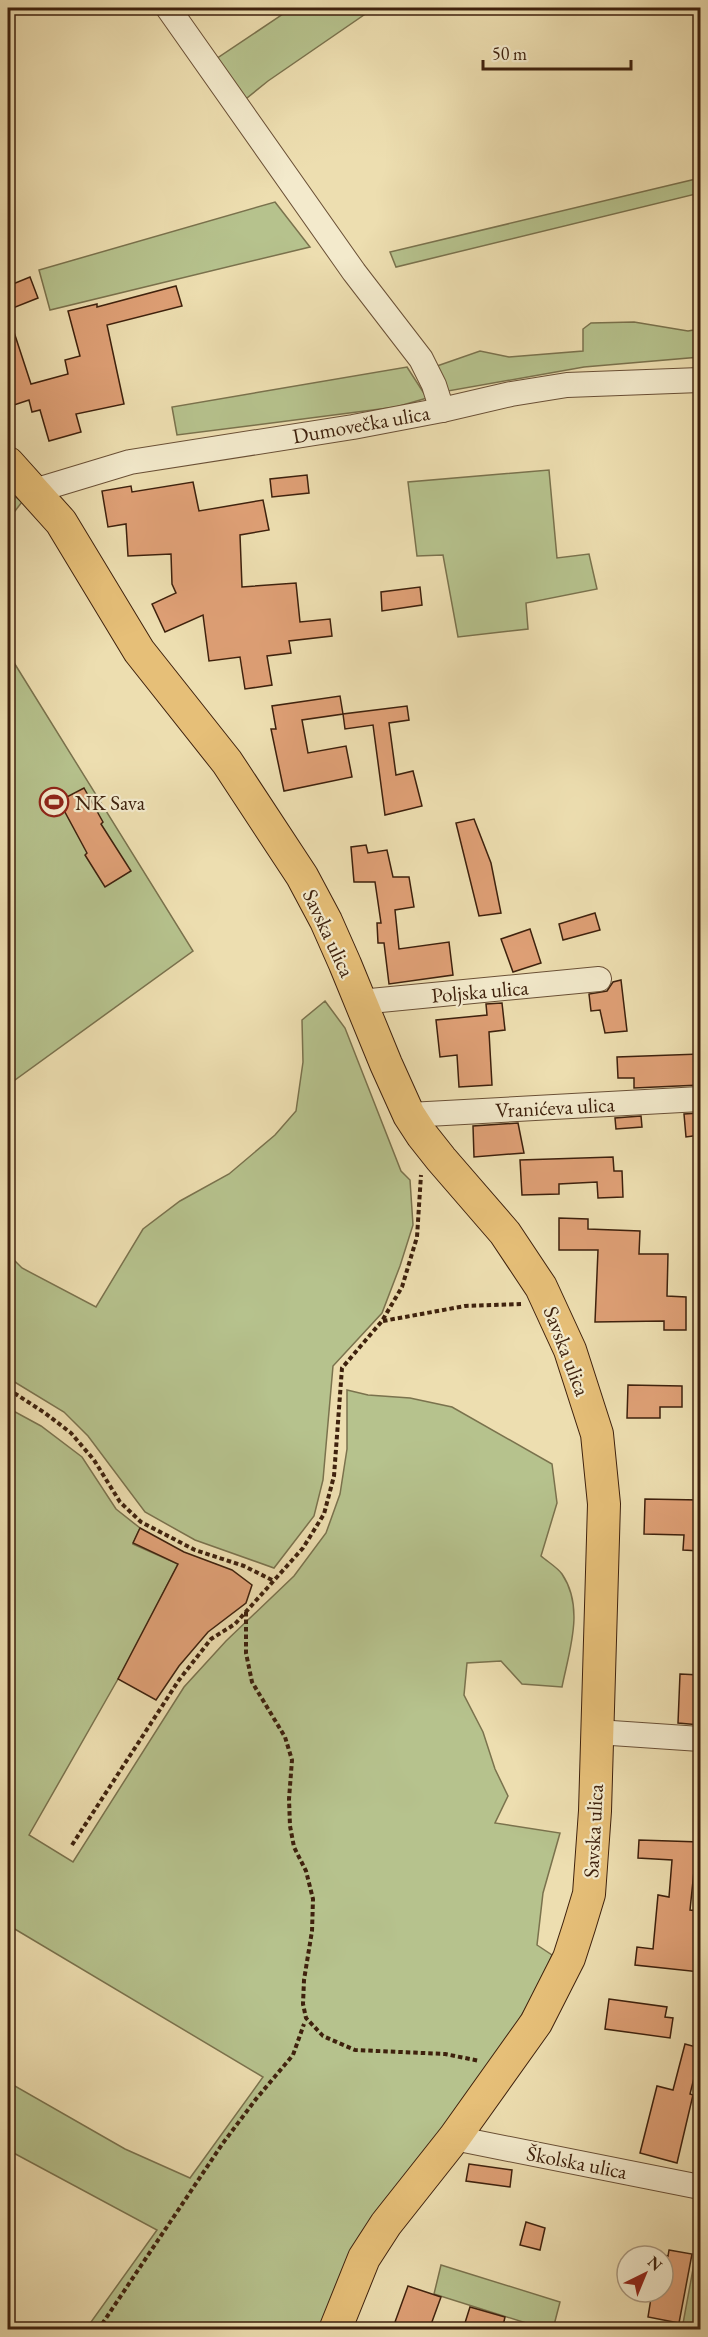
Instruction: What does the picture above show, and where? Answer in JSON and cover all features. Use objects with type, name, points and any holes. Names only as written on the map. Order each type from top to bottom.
[{"type":"main road","name":"Savska ulica","points":[[8,463],[60,522],[140,651],[227,762],[302,876],[326,921],[416,1125],[506,1233],[526,1262],[549,1303],[570,1350],[591,1414],[602,1473],[604,1515],[594,1831],[589,1894],[569,1958],[536,2023],[454,2138],[405,2198],[364,2258],[335,2330]]},
{"type":"street","points":[[168,8],[354,272],[421,359],[434,385],[442,410]]},
{"type":"street","name":"Dumovečka ulica","points":[[34,491],[130,462],[353,427],[511,394],[567,385],[697,379]]},
{"type":"street","name":"Poljska ulica","points":[[360,1002],[599,979]]},
{"type":"street","name":"Vranićeva ulica","points":[[416,1125],[700,1099]]},
{"type":"street","points":[[597,1732],[700,1739]]},
{"type":"street","name":"Školska ulica","points":[[454,2138],[700,2187]]},
{"type":"path","points":[[72,1845],[179,1680],[211,1639],[235,1623],[303,1548],[324,1514],[334,1476],[342,1368],[382,1321],[402,1287],[417,1237],[416,1125]]},
{"type":"path","points":[[382,1321],[465,1306],[549,1303]]},
{"type":"path","points":[[8,1389],[71,1433],[94,1460],[120,1502],[141,1522],[195,1550],[244,1566],[274,1581]]},
{"type":"path","points":[[246,1611],[246,1653],[252,1682],[285,1737],[292,1760],[289,1799],[290,1826],[294,1847],[306,1870],[313,1899],[312,1931],[304,1980],[303,2004],[306,2018],[323,2036],[355,2050],[445,2054],[481,2062],[511,2061]]},
{"type":"path","points":[[98,2330],[223,2144],[256,2099],[293,2055],[304,2024]]},
{"type":"green space","points":[[292,8],[374,8],[268,81],[242,102],[213,61]]},
{"type":"green space","points":[[700,178],[700,193],[396,267],[390,252]]},
{"type":"green space","points":[[275,202],[310,247],[50,310],[39,270]]},
{"type":"green space","points":[[634,322],[688,331],[700,329],[700,357],[584,367],[448,391],[437,366],[480,351],[509,357],[583,351],[583,329],[591,323]]},
{"type":"green space","points":[[407,367],[427,398],[396,407],[177,435],[172,407]]},
{"type":"green space","points":[[549,470],[557,558],[589,554],[597,589],[526,603],[528,629],[458,637],[443,555],[417,556],[408,482]]},
{"type":"green space","points":[[8,491],[22,502],[8,520]]},
{"type":"green space","name":"NK Sava","points":[[8,653],[193,951],[8,1085]]},
{"type":"green space","points":[[325,1001],[345,1028],[401,1171],[410,1180],[413,1225],[382,1313],[333,1366],[323,1480],[314,1516],[274,1568],[195,1540],[145,1512],[88,1436],[64,1412],[8,1378],[8,1254],[22,1268],[96,1307],[143,1229],[180,1201],[229,1174],[275,1135],[296,1111],[303,1062],[302,1020]]},
{"type":"green space","points":[[347,1390],[368,1395],[410,1398],[452,1407],[552,1464],[557,1503],[541,1556],[562,1574],[569,1587],[574,1615],[571,1644],[562,1687],[522,1684],[501,1661],[467,1663],[464,1695],[483,1732],[495,1769],[508,1796],[495,1823],[560,1833],[543,1893],[537,1945],[552,1955],[543,1978],[523,2013],[324,2329],[86,2329],[157,2230],[8,2150],[8,2082],[125,2149],[190,2178],[263,2077],[8,1925],[8,1408],[41,1426],[82,1457],[116,1509],[140,1528],[133,1544],[178,1564],[130,1658],[29,1835],[73,1862],[184,1687],[226,1641],[294,1576],[326,1533],[340,1494],[347,1449]]},
{"type":"green space","points":[[700,2231],[700,2329],[682,2329]]},
{"type":"green space","points":[[441,2265],[560,2302],[553,2329],[545,2329],[434,2294]]},
{"type":"building","points":[[30,277],[38,298],[8,310],[8,286]]},
{"type":"building","points":[[176,286],[182,306],[107,325],[124,404],[76,414],[81,432],[49,441],[40,410],[32,412],[29,400],[8,407],[8,323],[11,323],[31,384],[68,374],[65,360],[80,356],[68,311],[97,304],[97,307]]},
{"type":"building","points":[[307,475],[309,493],[272,497],[270,479]]},
{"type":"building","points":[[193,482],[199,511],[263,500],[269,530],[240,535],[242,587],[296,583],[300,622],[330,619],[332,636],[289,641],[291,653],[267,656],[272,685],[245,689],[240,657],[209,661],[203,615],[165,632],[152,604],[176,593],[172,584],[171,554],[128,556],[126,524],[108,527],[102,491],[131,486],[132,492]]},
{"type":"building","points":[[420,587],[422,605],[382,611],[381,592]]},
{"type":"building","points":[[340,696],[343,714],[302,720],[308,753],[346,746],[352,777],[284,791],[271,729],[276,729],[272,706]]},
{"type":"building","points":[[407,706],[409,720],[389,723],[396,775],[413,771],[422,806],[385,815],[373,725],[345,729],[343,714]]},
{"type":"building","points":[[84,788],[103,822],[101,824],[131,871],[105,887],[85,855],[87,853],[59,801]]},
{"type":"building","points":[[474,819],[491,863],[501,913],[479,916],[456,823]]},
{"type":"building","points":[[366,845],[368,853],[387,850],[393,877],[409,877],[414,907],[395,910],[399,949],[449,942],[453,975],[389,984],[384,943],[378,943],[377,923],[381,923],[375,882],[354,882],[351,847]]},
{"type":"building","points":[[595,913],[600,930],[563,940],[559,924]]},
{"type":"building","points":[[530,929],[541,963],[513,972],[501,939]]},
{"type":"building","points":[[621,980],[627,1031],[605,1033],[600,1010],[591,1011],[589,994],[607,991],[613,982]]},
{"type":"building","points":[[502,1003],[505,1030],[489,1032],[492,1085],[459,1087],[457,1055],[440,1057],[436,1020],[487,1015],[486,1004]]},
{"type":"building","points":[[700,1054],[700,1085],[634,1088],[634,1078],[618,1078],[617,1057]]},
{"type":"building","points":[[700,1113],[700,1135],[686,1137],[684,1114]]},
{"type":"building","points":[[641,1116],[642,1127],[616,1129],[615,1118]]},
{"type":"building","points":[[518,1123],[524,1153],[474,1157],[473,1126]]},
{"type":"building","points":[[613,1157],[614,1171],[622,1171],[623,1197],[598,1198],[597,1182],[559,1184],[559,1194],[522,1195],[520,1160]]},
{"type":"building","points":[[559,1218],[588,1219],[588,1229],[640,1231],[639,1254],[668,1254],[667,1296],[686,1297],[686,1330],[664,1330],[664,1321],[595,1322],[598,1250],[559,1250]]},
{"type":"building","points":[[628,1385],[682,1386],[682,1407],[660,1407],[660,1418],[627,1418]]},
{"type":"building","points":[[645,1499],[700,1500],[700,1551],[683,1550],[684,1535],[644,1534]]},
{"type":"building","points":[[140,1528],[184,1552],[232,1570],[252,1585],[246,1603],[208,1632],[179,1666],[156,1700],[118,1679],[178,1564],[133,1543]]},
{"type":"building","points":[[680,1674],[700,1675],[700,1725],[678,1723]]},
{"type":"building","points":[[639,1840],[700,1842],[700,1871],[694,1871],[690,1910],[700,1911],[700,1972],[635,1965],[637,1947],[653,1949],[658,1895],[669,1897],[672,1860],[638,1858]]},
{"type":"building","points":[[609,1999],[667,2007],[665,2017],[673,2018],[670,2038],[605,2029]]},
{"type":"building","points":[[685,2044],[700,2048],[700,2054],[677,2163],[640,2153],[657,2086],[673,2090]]},
{"type":"building","points":[[469,2164],[512,2170],[510,2187],[466,2181]]},
{"type":"building","points":[[526,2222],[545,2228],[540,2250],[520,2245]]},
{"type":"building","points":[[675,2251],[692,2254],[679,2323],[648,2317],[650,2304],[675,2304]]},
{"type":"building","points":[[408,2286],[441,2297],[429,2330],[416,2330],[395,2322]]},
{"type":"building","points":[[470,2307],[505,2317],[502,2330],[476,2330],[464,2326]]},
{"type":"place","name":"NK Sava","points":[[54,802]]}]
